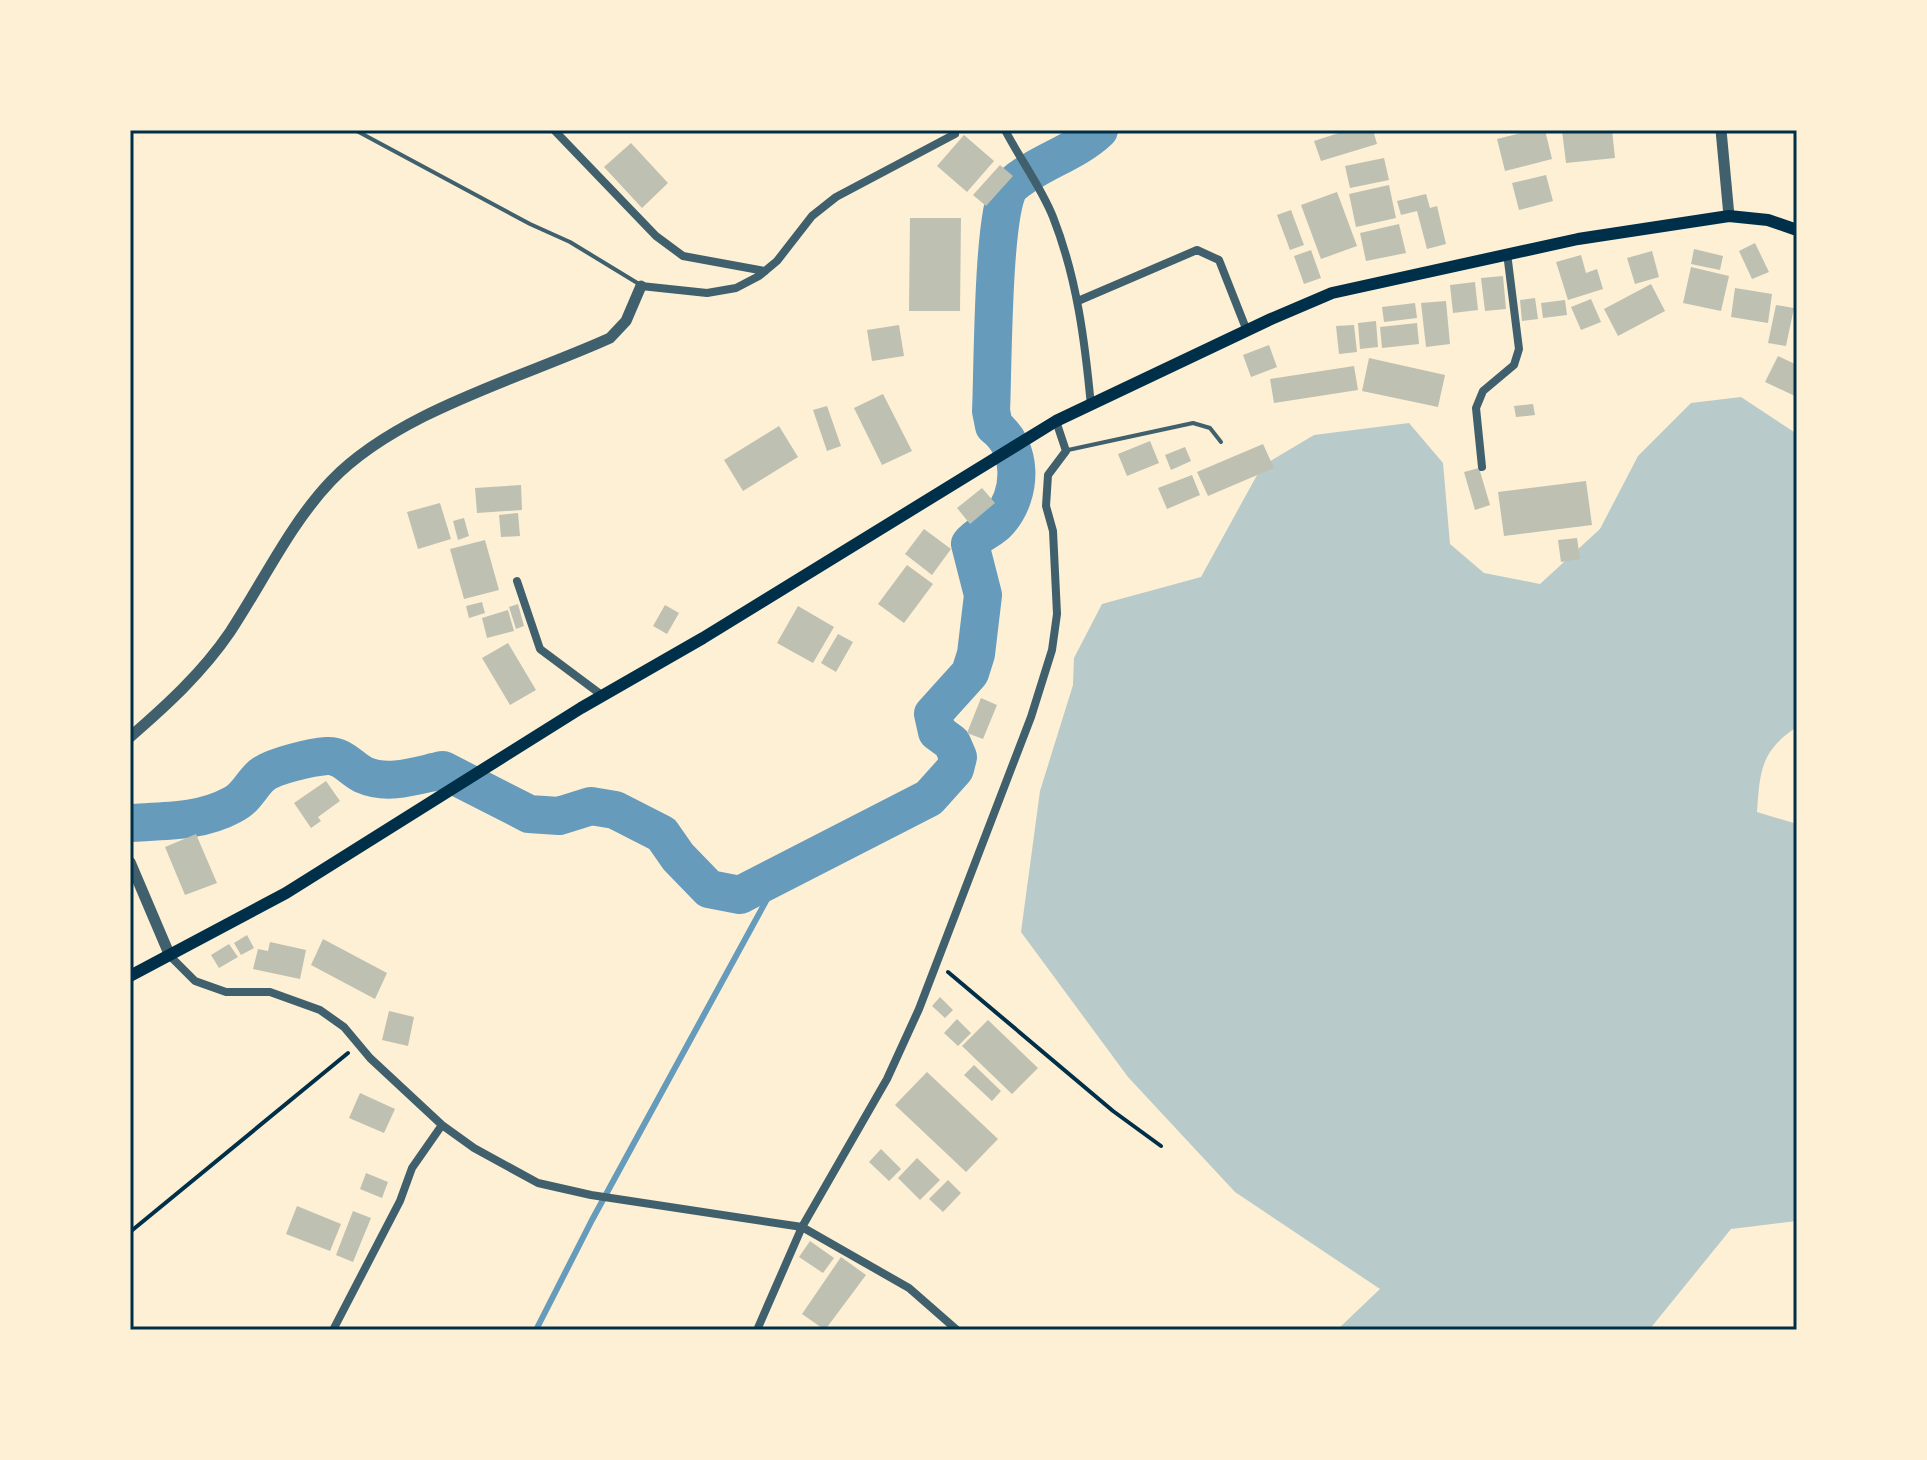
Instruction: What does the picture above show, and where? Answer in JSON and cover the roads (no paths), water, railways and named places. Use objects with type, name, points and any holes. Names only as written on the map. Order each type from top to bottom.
[{"type":"main road","points":[[130,976],[286,893],[1056,421],[1247,331],[1332,293],[1578,239],[1729,216],[1768,220],[1797,230]]},
{"type":"street","points":[[554,130],[656,236],[683,256],[765,271]]},
{"type":"street","points":[[1005,130],[1053,217],[1078,301],[1091,406]]},
{"type":"street","points":[[1721,130],[1729,216]]},
{"type":"street","points":[[130,737],[193,679],[229,632],[262,578],[330,483],[360,454],[417,419],[610,338],[626,321],[641,286],[707,293],[736,288],[765,271],[796,241],[812,216],[836,197],[955,134]]},
{"type":"street","points":[[1078,301],[1197,250],[1219,260],[1247,331]]},
{"type":"street","points":[[1482,467],[1476,408],[1483,391],[1514,365],[1519,349],[1507,253]]},
{"type":"street","points":[[757,1330],[802,1227],[887,1079],[937,963],[1031,717],[1052,650],[1058,593],[1046,490],[1048,475],[1066,451],[1056,421]]},
{"type":"street","points":[[517,581],[540,649],[603,696]]},
{"type":"street","points":[[130,862],[170,956],[195,981],[226,992],[270,992],[320,1010],[344,1027],[442,1125],[474,1148],[538,1183],[591,1195],[802,1227],[909,1288],[957,1330]]},
{"type":"street","points":[[333,1330],[400,1201],[412,1168],[442,1125]]},
{"type":"lane","points":[[355,130],[570,242],[641,286]]},
{"type":"lane","points":[[1066,451],[1193,423],[1210,428],[1221,442]]},
{"type":"waterway","points":[[130,823],[208,815],[237,802],[267,772],[303,760],[333,756],[364,775],[383,780],[443,770],[529,814],[559,816],[591,806],[615,810],[662,834],[678,857],[709,889],[740,895],[929,798],[955,769],[958,757],[952,743],[937,732],[933,714],[970,673],[976,654],[983,595],[970,544],[999,521],[1007,510],[1016,484],[1015,458],[1004,435],[994,426],[991,411],[997,256],[1005,199],[1011,186],[1021,178],[1078,146],[1099,130]]},
{"type":"waterway","points":[[536,1330],[592,1220],[772,890],[740,895]]}]
